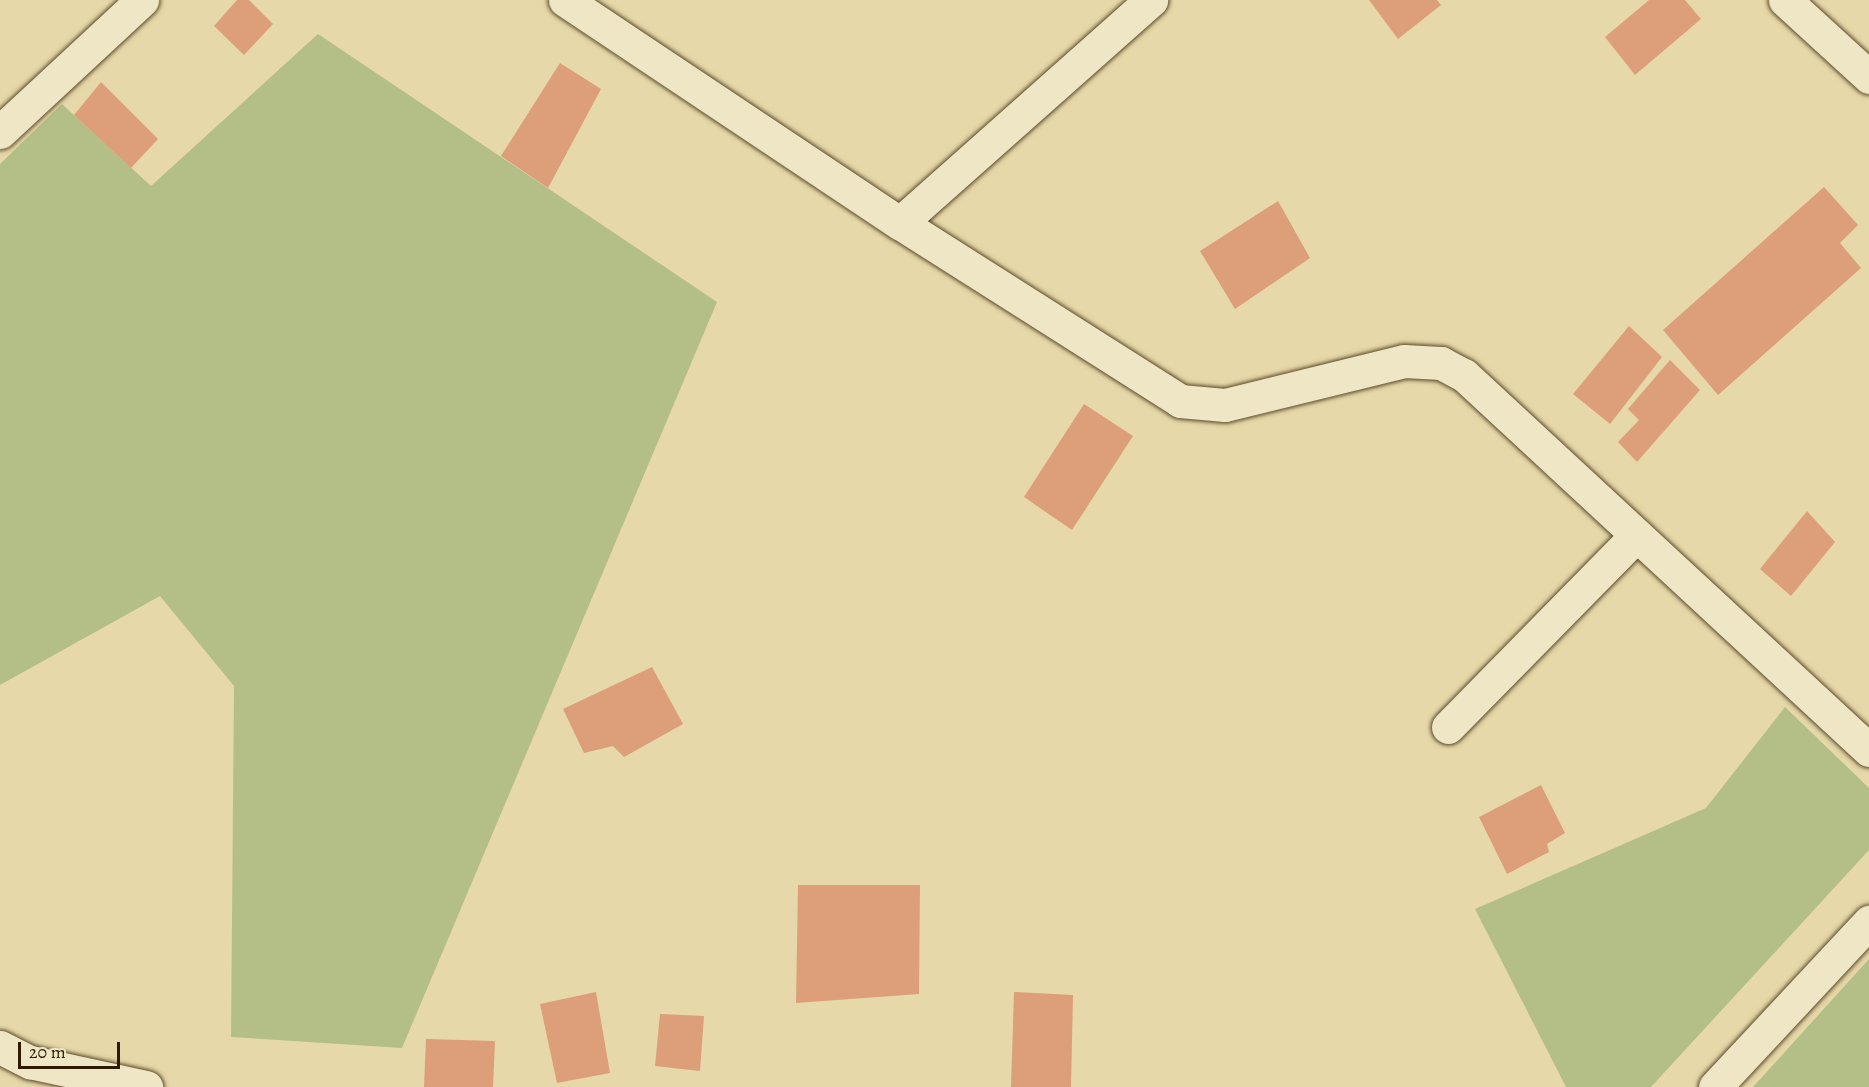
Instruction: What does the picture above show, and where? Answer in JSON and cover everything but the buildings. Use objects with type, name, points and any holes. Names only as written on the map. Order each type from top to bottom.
[{"type":"street","points":[[0,132],[142,0]]},
{"type":"street","points":[[565,0],[900,224],[1180,401],[1225,405],[1404,361],[1441,363],[1464,375],[1869,750]]},
{"type":"street","points":[[900,224],[1151,0]]},
{"type":"street","points":[[1785,0],[1869,77]]},
{"type":"street","points":[[1448,727],[1637,535]]},
{"type":"street","points":[[1715,1087],[1869,922]]},
{"type":"street","points":[[0,1047],[27,1074],[146,1087]]},
{"type":"green space","points":[[318,34],[717,302],[402,1048],[231,1037],[234,686],[160,596],[0,685],[0,164],[62,104],[151,186]]},
{"type":"green space","points":[[1785,707],[1869,788],[1869,850],[1651,1087],[1566,1087],[1475,909],[1706,808]]},
{"type":"green space","points":[[1869,959],[1869,1087],[1753,1087]]}]
